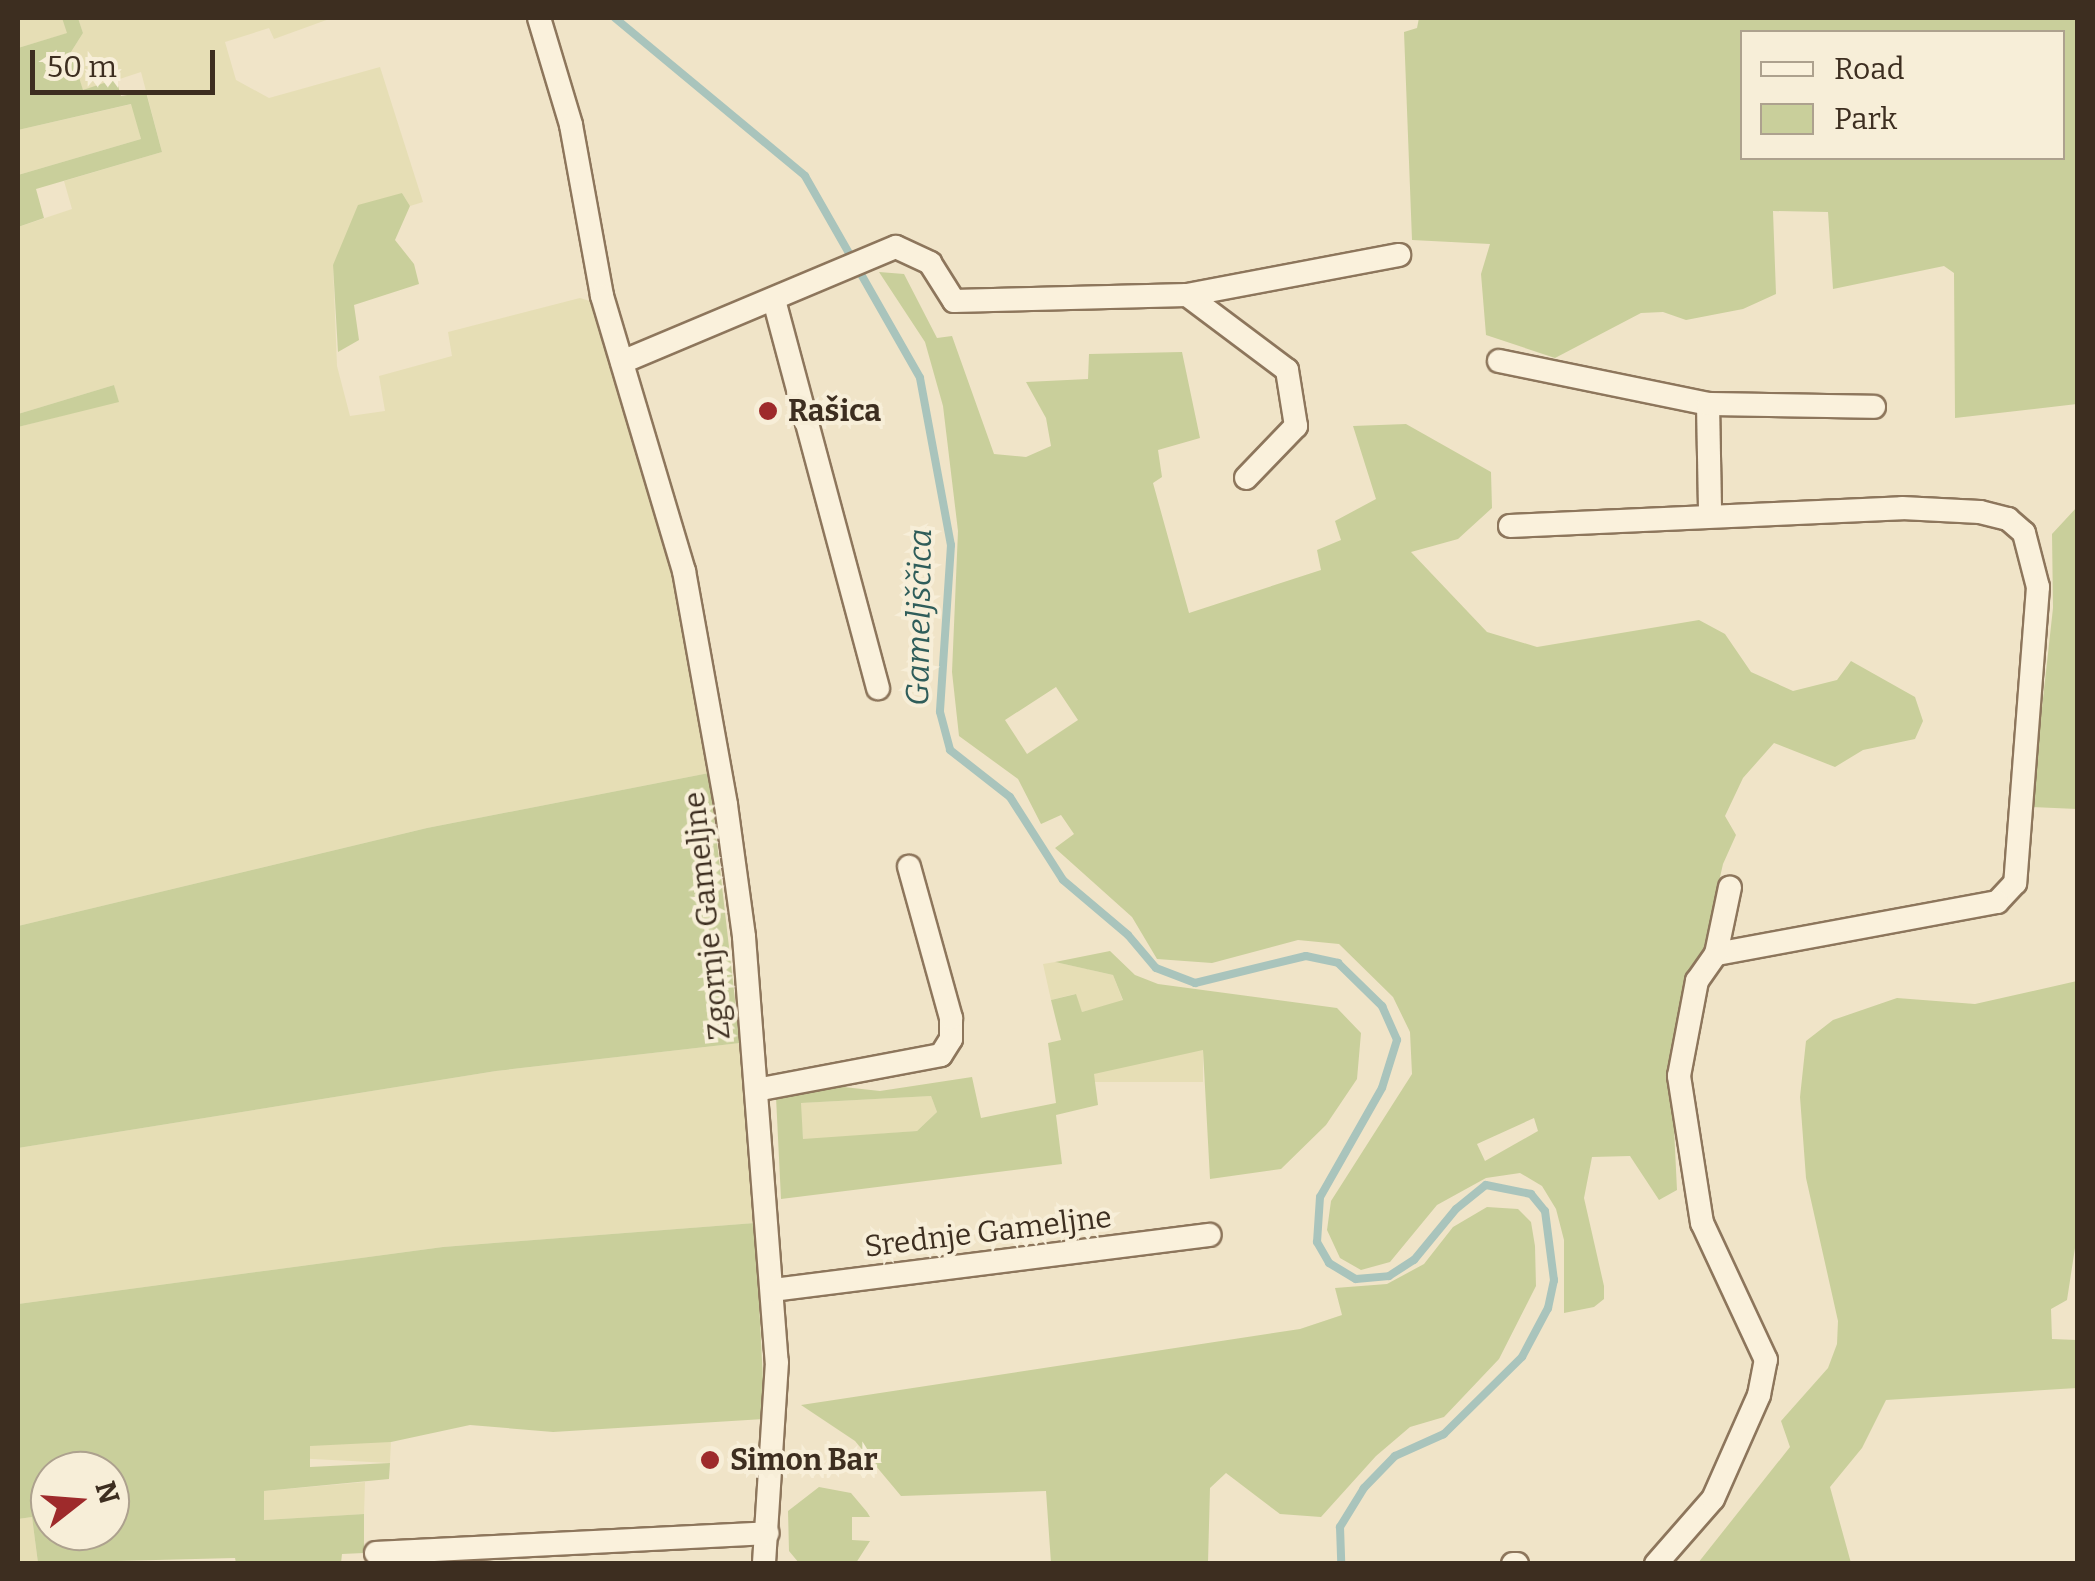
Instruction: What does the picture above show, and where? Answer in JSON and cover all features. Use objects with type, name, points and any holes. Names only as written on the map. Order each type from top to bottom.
[{"type":"street","name":"Zgornje Gameljne","points":[[539,18],[563,95],[593,254],[622,362],[668,504],[699,639],[744,937],[756,1090]]},
{"type":"street","points":[[622,362],[876,254],[914,250],[954,300],[1186,295],[1399,255]]},
{"type":"street","points":[[1186,295],[1287,370],[1296,426],[1246,478]]},
{"type":"street","points":[[774,300],[878,688]]},
{"type":"street","points":[[1498,360],[1708,404],[1874,407]]},
{"type":"street","points":[[1708,404],[1710,512]]},
{"type":"street","points":[[1510,526],[1549,529],[1710,512],[1730,519],[1902,508],[1980,512],[2008,519],[2024,533],[2038,587],[2014,883],[1996,902],[1716,954]]},
{"type":"street","points":[[764,1564],[778,1399],[756,1090],[940,1055],[951,1039],[951,1018],[909,867]]},
{"type":"street","points":[[1656,1564],[1714,1499],[1759,1395],[1766,1360],[1702,1223],[1688,1164],[1678,1076],[1684,1029],[1697,981],[1716,954],[1730,886]]},
{"type":"street","name":"Srednje Gameljne","points":[[773,1290],[1210,1235]]},
{"type":"street","points":[[376,1553],[501,1556],[767,1532]]},
{"type":"shaded area","points":[[18,18],[62,18],[68,33],[18,48]]},
{"type":"shaded area","points":[[78,18],[332,18],[274,39],[269,28],[225,42],[236,80],[269,98],[380,67],[423,202],[410,206],[402,193],[333,265],[337,366],[350,416],[385,411],[379,376],[452,356],[448,332],[580,298],[593,302],[675,572],[709,773],[427,828],[18,926],[18,427],[118,401],[114,385],[18,414],[18,227],[72,209],[64,181],[162,152],[141,72],[83,91],[71,52],[83,33]]},
{"type":"shaded area","points":[[132,104],[141,139],[18,175],[18,130]]},
{"type":"shaded area","points":[[1055,962],[1113,975],[1123,1001],[1082,1012],[1075,994],[1051,1000],[1043,964]]},
{"type":"shaded area","points":[[740,1043],[755,1223],[443,1247],[18,1304],[18,1148],[496,1071]]},
{"type":"shaded area","points":[[1090,1049],[1203,1049],[1203,1082],[1090,1082]]},
{"type":"shaded area","points":[[931,1096],[937,1112],[917,1131],[803,1140],[800,1103]]},
{"type":"shaded area","points":[[309,1438],[391,1442],[390,1463],[308,1459]]},
{"type":"shaded area","points":[[365,1482],[364,1514],[263,1520],[264,1491]]},
{"type":"shaded area","points":[[30,1517],[30,1551],[36,1551],[38,1563],[18,1563],[18,1519]]},
{"type":"green space","points":[[62,18],[78,18],[83,33],[71,52],[83,90],[116,79],[121,96],[146,92],[162,152],[36,189],[44,218],[18,227],[18,175],[141,139],[131,104],[18,130],[18,48],[67,33]]},
{"type":"green space","points":[[1419,18],[2077,18],[2077,404],[1955,418],[1954,273],[1944,266],[1833,289],[1828,212],[1773,211],[1776,294],[1743,309],[1686,320],[1663,312],[1641,313],[1555,358],[1486,335],[1481,274],[1490,244],[1412,240],[1404,32],[1417,28]]},
{"type":"green space","points":[[402,193],[410,206],[395,240],[414,264],[419,284],[354,305],[359,340],[338,352],[333,265],[358,205]]},
{"type":"green space","points":[[879,272],[904,274],[937,338],[952,336],[994,454],[1026,457],[1051,446],[1046,418],[1026,382],[1088,379],[1089,354],[1182,352],[1200,438],[1158,450],[1162,477],[1153,483],[1189,613],[1321,570],[1317,550],[1341,540],[1335,521],[1376,499],[1353,426],[1406,424],[1491,472],[1492,508],[1458,539],[1411,552],[1487,632],[1537,647],[1699,620],[1725,634],[1751,672],[1793,691],[1837,680],[1851,661],[1915,697],[1923,721],[1915,739],[1863,750],[1835,767],[1774,743],[1743,778],[1725,816],[1736,835],[1723,864],[1672,1087],[1677,1190],[1659,1200],[1630,1156],[1592,1157],[1584,1198],[1604,1286],[1604,1299],[1594,1307],[1564,1313],[1564,1240],[1556,1209],[1542,1186],[1520,1173],[1486,1178],[1437,1205],[1390,1262],[1361,1270],[1340,1258],[1327,1230],[1331,1201],[1412,1074],[1410,1032],[1393,997],[1339,944],[1298,940],[1212,963],[1157,959],[1132,917],[1055,848],[1074,834],[1061,815],[1041,824],[1018,779],[959,736],[952,672],[958,531],[943,406],[925,342]],"holes":[[[1056,687],[1078,720],[1027,754],[1005,720]],[[1534,1118],[1538,1131],[1485,1161],[1477,1144]]]},
{"type":"green space","points":[[114,385],[119,402],[18,427],[18,414]]},
{"type":"green space","points":[[2077,507],[2077,809],[2031,807],[2053,608],[2052,534]]},
{"type":"green space","points":[[709,773],[740,1043],[496,1071],[18,1148],[18,926],[427,828]]},
{"type":"green space","points":[[1110,951],[1135,975],[1158,984],[1337,1008],[1361,1033],[1357,1079],[1326,1125],[1281,1169],[1210,1179],[1203,1050],[1094,1074],[1098,1105],[1056,1115],[1062,1164],[781,1199],[776,1097],[825,1085],[880,1091],[972,1077],[981,1118],[1056,1103],[1048,1043],[1061,1040],[1051,1000],[1076,994],[1082,1012],[1123,1000],[1113,975],[1055,962]],"holes":[[[931,1096],[937,1112],[917,1131],[803,1139],[801,1103]]]},
{"type":"green space","points":[[2077,981],[2077,1235],[2067,1300],[2051,1309],[2052,1339],[2077,1340],[2077,1388],[1886,1400],[1862,1448],[1830,1487],[1851,1563],[1698,1563],[1790,1447],[1781,1421],[1828,1368],[1837,1344],[1838,1321],[1806,1178],[1800,1097],[1806,1041],[1833,1020],[1897,998],[1975,1004]]},
{"type":"green space","points":[[1487,1207],[1518,1209],[1531,1222],[1535,1246],[1536,1286],[1499,1359],[1444,1417],[1410,1427],[1376,1456],[1321,1517],[1280,1514],[1226,1473],[1210,1488],[1208,1563],[1051,1563],[1046,1491],[901,1496],[855,1441],[801,1405],[1300,1329],[1342,1315],[1335,1288],[1387,1284],[1424,1264],[1453,1227]]},
{"type":"green space","points":[[755,1223],[765,1419],[553,1432],[470,1425],[391,1442],[310,1446],[310,1467],[390,1463],[389,1479],[264,1491],[264,1520],[364,1514],[364,1553],[342,1554],[341,1563],[236,1563],[235,1558],[38,1563],[36,1551],[130,1551],[130,1451],[30,1451],[30,1517],[18,1519],[18,1304],[443,1247]]},
{"type":"green space","points":[[819,1487],[851,1493],[870,1517],[852,1517],[852,1540],[870,1541],[856,1563],[799,1563],[789,1551],[788,1511]]},
{"type":"waterway","name":"Gameljščica","points":[[615,18],[805,176],[920,378],[951,545],[940,712],[950,750],[1010,797],[1063,880],[1128,935],[1156,968],[1195,983],[1306,956],[1338,963],[1382,1006],[1397,1040],[1382,1088],[1320,1197],[1317,1242],[1329,1263],[1356,1279],[1389,1276],[1414,1260],[1456,1209],[1486,1185],[1531,1194],[1545,1211],[1554,1280],[1548,1308],[1522,1357],[1444,1434],[1395,1456],[1364,1488],[1340,1527],[1341,1564]]},
{"type":"place","name":"Rašica","points":[[768,411]]},
{"type":"place","name":"Simon Bar","points":[[710,1460]]}]
